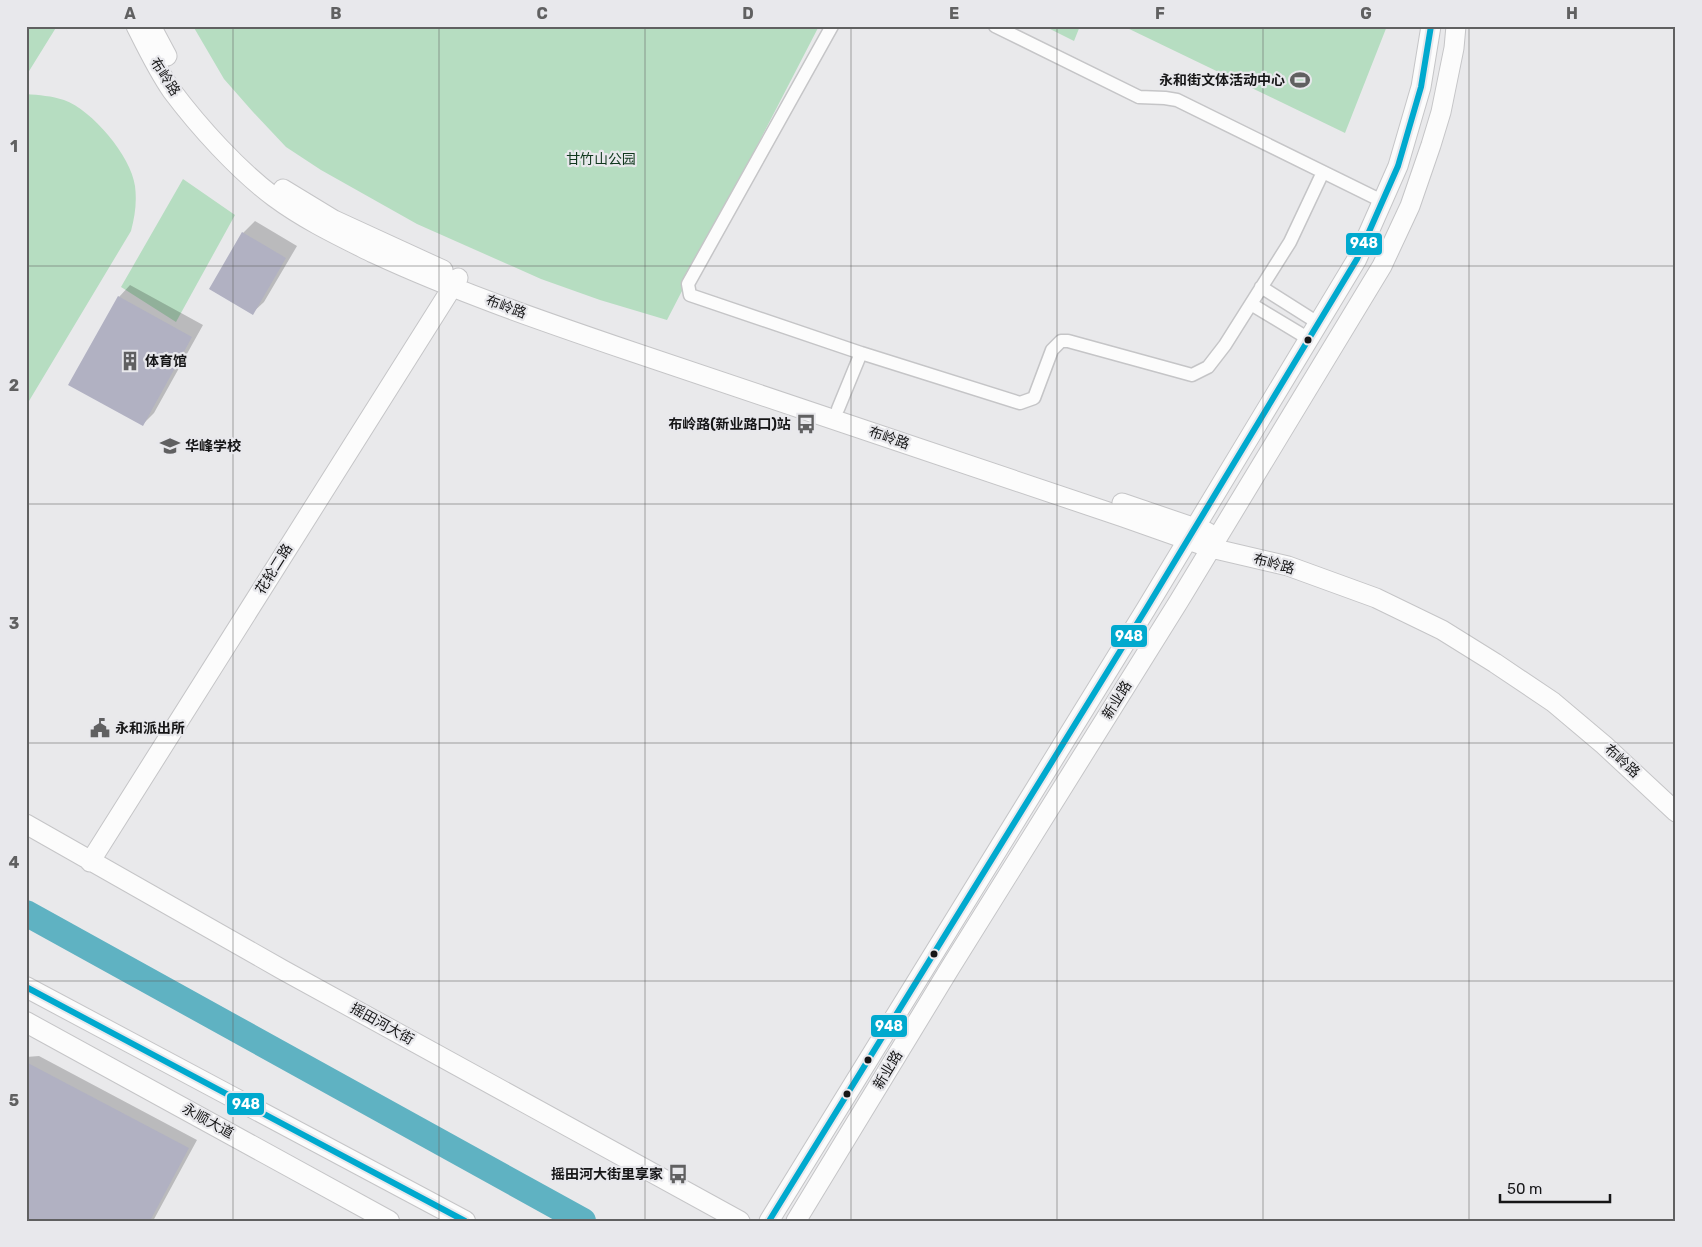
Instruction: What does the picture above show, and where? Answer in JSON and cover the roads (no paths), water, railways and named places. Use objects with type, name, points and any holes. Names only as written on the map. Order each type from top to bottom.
[{"type":"main road","points":[[26,987],[465,1221]]},
{"type":"main road","name":"永顺大道","points":[[26,1022],[389,1220]]},
{"type":"street","name":"布岭路","points":[[136,26],[171,89],[198,122],[250,177],[273,197],[340,238],[410,270],[502,294],[838,409],[1376,598],[1442,630],[1553,702],[1604,745],[1676,812]]},
{"type":"street","name":"布岭路","points":[[151,26],[179,78],[235,146],[259,170],[283,188],[334,220],[455,282],[537,319],[1192,534]]},
{"type":"street","points":[[832,26],[688,284],[690,295],[861,353],[1020,403],[1034,398],[1052,350],[1061,341],[1068,341],[1192,375],[1208,367],[1290,242],[1323,172]]},
{"type":"street","points":[[995,26],[1138,97],[1177,100],[1384,202]]},
{"type":"street","name":"新业路","points":[[769,1221],[1192,534],[1357,259],[1384,202],[1398,166],[1421,87],[1431,26]]},
{"type":"street","name":"新业路","points":[[796,1221],[1382,266],[1420,178],[1441,112],[1454,48],[1456,26]]},
{"type":"street","name":"花轮二路","points":[[90,862],[455,282]]},
{"type":"street","points":[[1262,287],[1318,323]]},
{"type":"street","points":[[1251,304],[1309,339]]},
{"type":"street","points":[[838,409],[861,353]]},
{"type":"street","name":"摇田河大街","points":[[26,824],[90,862],[284,970],[740,1221]]},
{"type":"waterway","points":[[26,913],[583,1221]]},
{"type":"place","name":"永和街文体活动中心","points":[[1300,80]]},
{"type":"place","name":"体育馆","points":[[130,361]]},
{"type":"place","name":"布岭路(新业路口)站","points":[[806,424]]},
{"type":"place","name":"华峰学校","points":[[170,446]]},
{"type":"place","name":"永和派出所","points":[[100,728]]},
{"type":"place","name":"摇田河大街里享家","points":[[678,1174]]},
{"type":"park label","name":"甘竹山公园","points":[[601,159]]}]
